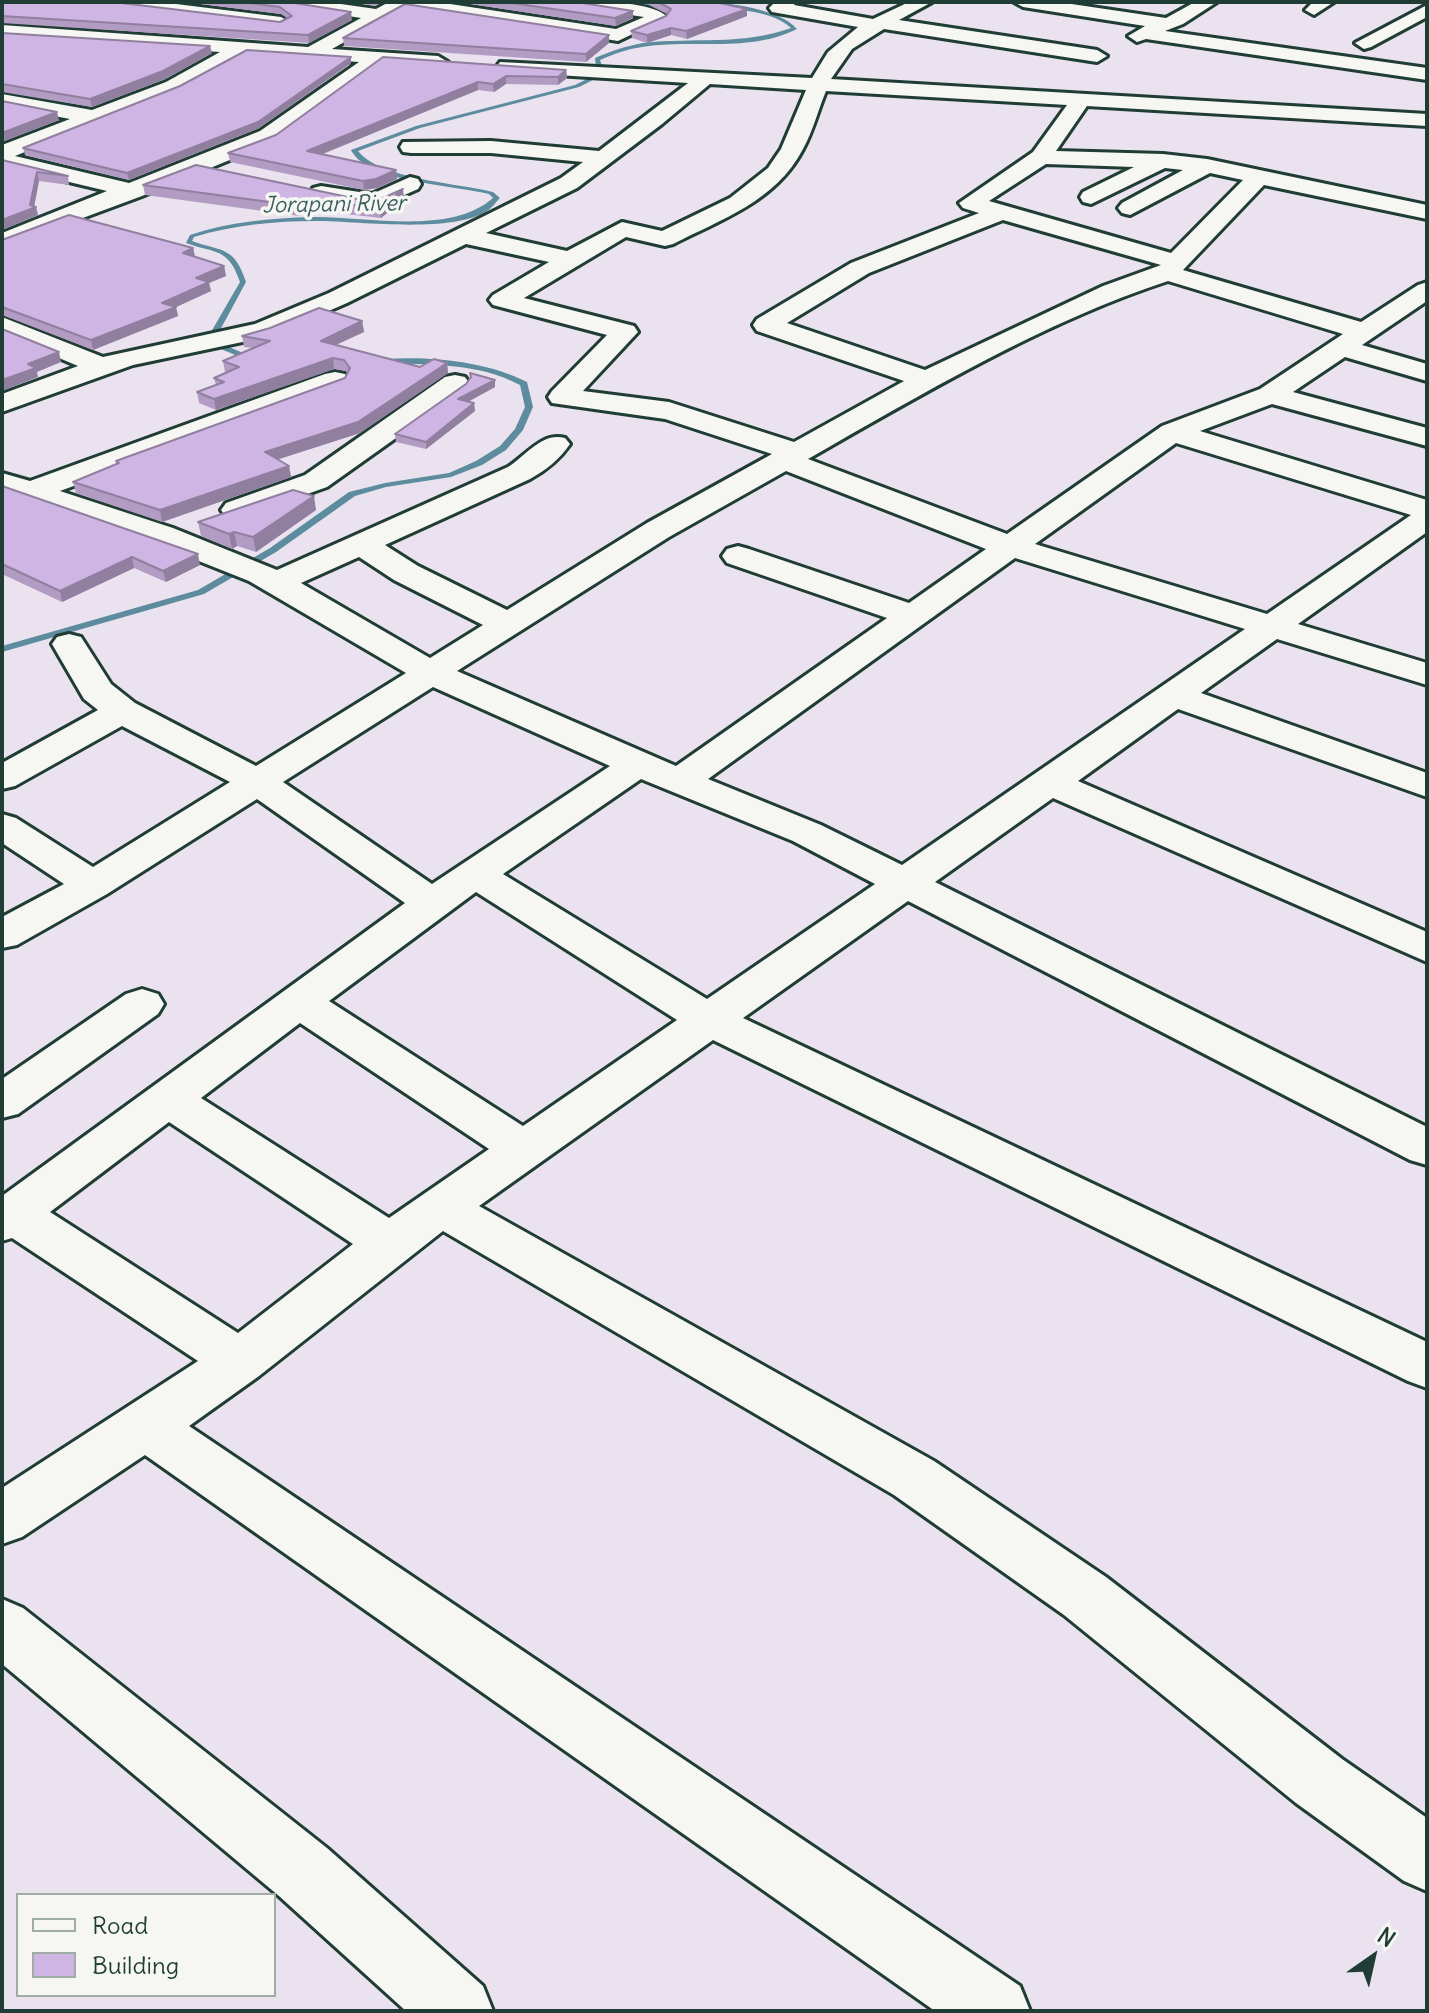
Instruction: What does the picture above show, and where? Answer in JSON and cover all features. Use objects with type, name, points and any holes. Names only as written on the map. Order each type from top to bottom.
[{"type":"street","points":[[116,2],[143,9],[281,22]]},
{"type":"street","points":[[291,2],[379,15]]},
{"type":"street","points":[[311,53],[402,2],[618,35],[659,17],[649,12],[578,2]]},
{"type":"street","points":[[787,2],[778,8],[879,24],[1121,45],[1283,53],[1427,74]]},
{"type":"street","points":[[923,2],[850,42],[828,64],[788,159],[773,176],[746,197],[665,239],[622,229],[502,300],[625,332],[562,397],[669,411],[790,456],[1011,547],[1427,674]]},
{"type":"street","points":[[1023,2],[1206,24]]},
{"type":"street","points":[[1082,99],[1075,77],[1121,45],[1173,22],[1208,2]]},
{"type":"street","points":[[1396,48],[1357,43],[1427,10]]},
{"type":"street","points":[[2,31],[456,63]]},
{"type":"street","points":[[1121,45],[1258,64],[1309,36]]},
{"type":"street","points":[[2,153],[196,76],[242,48]]},
{"type":"street","points":[[2,241],[268,136],[377,58]]},
{"type":"street","points":[[487,65],[1427,120]]},
{"type":"street","points":[[2,404],[100,366],[276,325],[338,298],[460,235],[557,190],[605,158],[704,79]]},
{"type":"street","points":[[1123,101],[1142,80]]},
{"type":"street","points":[[1082,99],[1041,157],[971,203],[1172,268],[1427,373]]},
{"type":"street","points":[[2,100],[95,117]]},
{"type":"street","points":[[411,147],[491,147],[605,158]]},
{"type":"street","points":[[1041,157],[1163,161],[1207,166],[1427,212]]},
{"type":"street","points":[[2,159],[134,191]]},
{"type":"street","points":[[1091,197],[1163,161]]},
{"type":"street","points":[[195,165],[234,174]]},
{"type":"street","points":[[1130,208],[1207,166]]},
{"type":"street","points":[[2,935],[93,885],[658,530],[927,380],[1112,291],[1172,268],[1260,176]]},
{"type":"street","points":[[297,189],[375,201],[410,184]]},
{"type":"street","points":[[927,380],[766,325],[860,268],[999,213]]},
{"type":"street","points":[[460,235],[570,259]]},
{"type":"street","points":[[680,781],[1172,432],[1270,395],[1427,290]]},
{"type":"street","points":[[2,325],[100,366]]},
{"type":"street","points":[[35,490],[335,380]]},
{"type":"street","points":[[162,535],[276,498],[316,481],[455,383]]},
{"type":"street","points":[[1270,395],[1427,437]]},
{"type":"street","points":[[1172,432],[1419,529]]},
{"type":"street","points":[[269,578],[362,545],[519,473],[539,461],[555,444]]},
{"type":"street","points":[[2,482],[35,490],[162,535],[269,578],[431,673],[638,764],[807,833],[1427,1148]]},
{"type":"street","points":[[2,1519],[240,1361],[390,1243],[441,1207],[1269,627],[1419,529]]},
{"type":"street","points":[[362,545],[406,573],[508,624]]},
{"type":"street","points":[[738,556],[913,616]]},
{"type":"street","points":[[69,644],[97,691],[122,711],[258,782],[432,903]]},
{"type":"street","points":[[1173,695],[1427,786]]},
{"type":"street","points":[[2,778],[122,711]]},
{"type":"street","points":[[240,1361],[8,1218],[432,903],[638,764]]},
{"type":"street","points":[[1049,782],[1427,948]]},
{"type":"street","points":[[2,826],[93,885]]},
{"type":"street","points":[[475,874],[709,1020],[1427,1366]]},
{"type":"street","points":[[299,1002],[524,1149]]},
{"type":"street","points":[[2,1102],[142,1004]]},
{"type":"street","points":[[169,1099],[390,1243]]},
{"type":"street","points":[[441,1207],[914,1478],[1085,1596],[1319,1781],[1427,1858]]},
{"type":"street","points":[[146,1426],[995,2011]]},
{"type":"street","points":[[2,1627],[303,1872],[458,2011]]},
{"type":"building","points":[[2,2],[113,2],[280,22],[292,16],[280,7],[242,2],[288,2],[351,12],[308,35],[2,16]]},
{"type":"building","points":[[505,2],[576,2],[633,11],[615,18]]},
{"type":"building","points":[[658,2],[715,2],[747,9],[686,31],[671,28],[647,35],[631,31],[666,16],[671,9]]},
{"type":"building","points":[[405,4],[609,35],[586,54],[343,38]]},
{"type":"building","points":[[2,33],[210,46],[163,71],[90,99],[2,84]]},
{"type":"building","points":[[247,50],[351,57],[258,122],[127,173],[23,148],[180,86]]},
{"type":"building","points":[[383,57],[566,70],[558,77],[506,76],[493,84],[478,82],[307,151],[396,170],[376,179],[363,181],[228,153],[276,135]]},
{"type":"building","points":[[2,101],[57,112],[2,133]]},
{"type":"building","points":[[2,160],[68,176],[37,172],[30,205],[36,207],[2,220]]},
{"type":"building","points":[[196,165],[362,200],[383,198],[403,189],[380,208],[308,200],[299,206],[143,185]]},
{"type":"building","points":[[69,215],[193,248],[183,253],[224,266],[196,278],[209,282],[162,303],[176,307],[91,340],[2,307],[2,240]]},
{"type":"building","points":[[319,308],[362,321],[321,341],[420,367],[434,359],[447,363],[358,422],[265,452],[289,466],[160,510],[73,482],[119,463],[116,461],[345,378],[350,368],[344,360],[333,358],[214,399],[197,392],[224,382],[214,378],[239,367],[223,361],[270,341],[242,336]]},
{"type":"building","points":[[2,329],[59,352],[28,364],[36,368],[2,380]]},
{"type":"building","points":[[470,373],[495,380],[458,399],[474,403],[426,442],[395,434],[466,384]]},
{"type":"building","points":[[2,486],[198,554],[163,571],[132,557],[60,591],[2,564]]},
{"type":"building","points":[[293,490],[314,496],[253,537],[234,532],[229,534],[198,522]]},
{"type":"waterway","name":"Jorapani River","points":[[253,359],[219,345],[215,332],[243,282],[239,270],[223,252],[188,242],[192,236],[236,225],[267,222],[313,219],[439,221],[484,210],[497,198],[491,193],[394,174],[362,160],[354,150],[418,127],[577,86],[595,77],[599,66],[597,59],[619,50],[669,43],[748,41],[794,29],[789,23],[767,14],[704,2]]},
{"type":"waterway","name":"Jorapani River","points":[[2,649],[201,592],[273,550],[352,494],[385,485],[451,475],[479,463],[503,448],[519,430],[529,407],[524,384],[509,376],[458,364],[387,361]]}]
